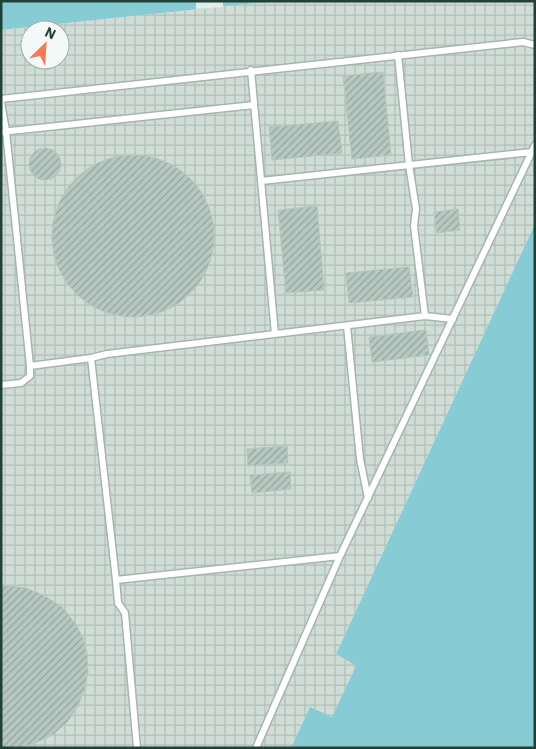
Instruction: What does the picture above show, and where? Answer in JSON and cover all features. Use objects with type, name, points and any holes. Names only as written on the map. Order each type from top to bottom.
[{"type":"lane","points":[[1,385],[21,383],[30,376],[30,366],[1,100],[251,70],[523,42],[535,45]]},
{"type":"lane","points":[[398,55],[409,165],[416,209],[414,226],[425,316]]},
{"type":"lane","points":[[251,70],[275,334]]},
{"type":"lane","points":[[4,132],[254,105]]},
{"type":"lane","points":[[261,181],[409,165],[533,148]]},
{"type":"lane","points":[[256,748],[340,556],[533,148]]},
{"type":"lane","points":[[30,366],[107,354],[425,316],[453,319]]},
{"type":"lane","points":[[347,326],[360,459],[368,498]]},
{"type":"lane","points":[[91,358],[118,603],[125,613],[137,748]]},
{"type":"lane","points":[[116,580],[340,556]]},
{"type":"shaded area","points":[[275,1],[535,1],[535,224],[336,654],[356,666],[332,718],[310,707],[291,748],[1,748],[1,30],[20,28],[20,70],[70,70],[70,23]]},
{"type":"water","points":[[1,1],[275,1],[70,23],[70,20],[20,20],[20,28],[1,30]]},
{"type":"water","points":[[535,224],[535,748],[291,748],[310,707],[332,717],[356,666],[336,654]]},
{"type":"pier","points":[[196,1],[223,1],[223,7],[196,9]]},
{"type":"building","points":[[383,72],[391,155],[352,159],[343,76]]},
{"type":"building","points":[[338,121],[342,153],[272,160],[269,127]]},
{"type":"building","points":[[45,148],[51,149],[56,153],[60,158],[60,170],[56,175],[51,179],[45,180],[39,179],[34,175],[30,170],[29,164],[30,158],[34,153],[39,149]]},
{"type":"building","points":[[125,155],[141,155],[164,161],[184,173],[196,185],[208,205],[214,228],[214,244],[208,267],[196,287],[184,299],[164,311],[141,317],[125,317],[102,311],[82,299],[70,287],[58,267],[52,244],[52,228],[58,205],[70,185],[82,173],[102,161]]},
{"type":"building","points":[[317,206],[324,290],[286,293],[278,210]]},
{"type":"building","points":[[458,209],[460,230],[437,233],[434,212]]},
{"type":"building","points":[[409,267],[413,297],[349,303],[346,273]]},
{"type":"building","points":[[426,330],[429,355],[372,362],[369,337]]},
{"type":"building","points":[[287,446],[288,463],[248,466],[247,449]]},
{"type":"building","points":[[290,472],[291,489],[252,493],[250,475]]},
{"type":"building","points":[[1,585],[26,588],[45,596],[62,607],[75,623],[83,638],[87,654],[88,672],[85,688],[78,706],[68,721],[54,734],[33,744],[15,748],[1,748]]}]
